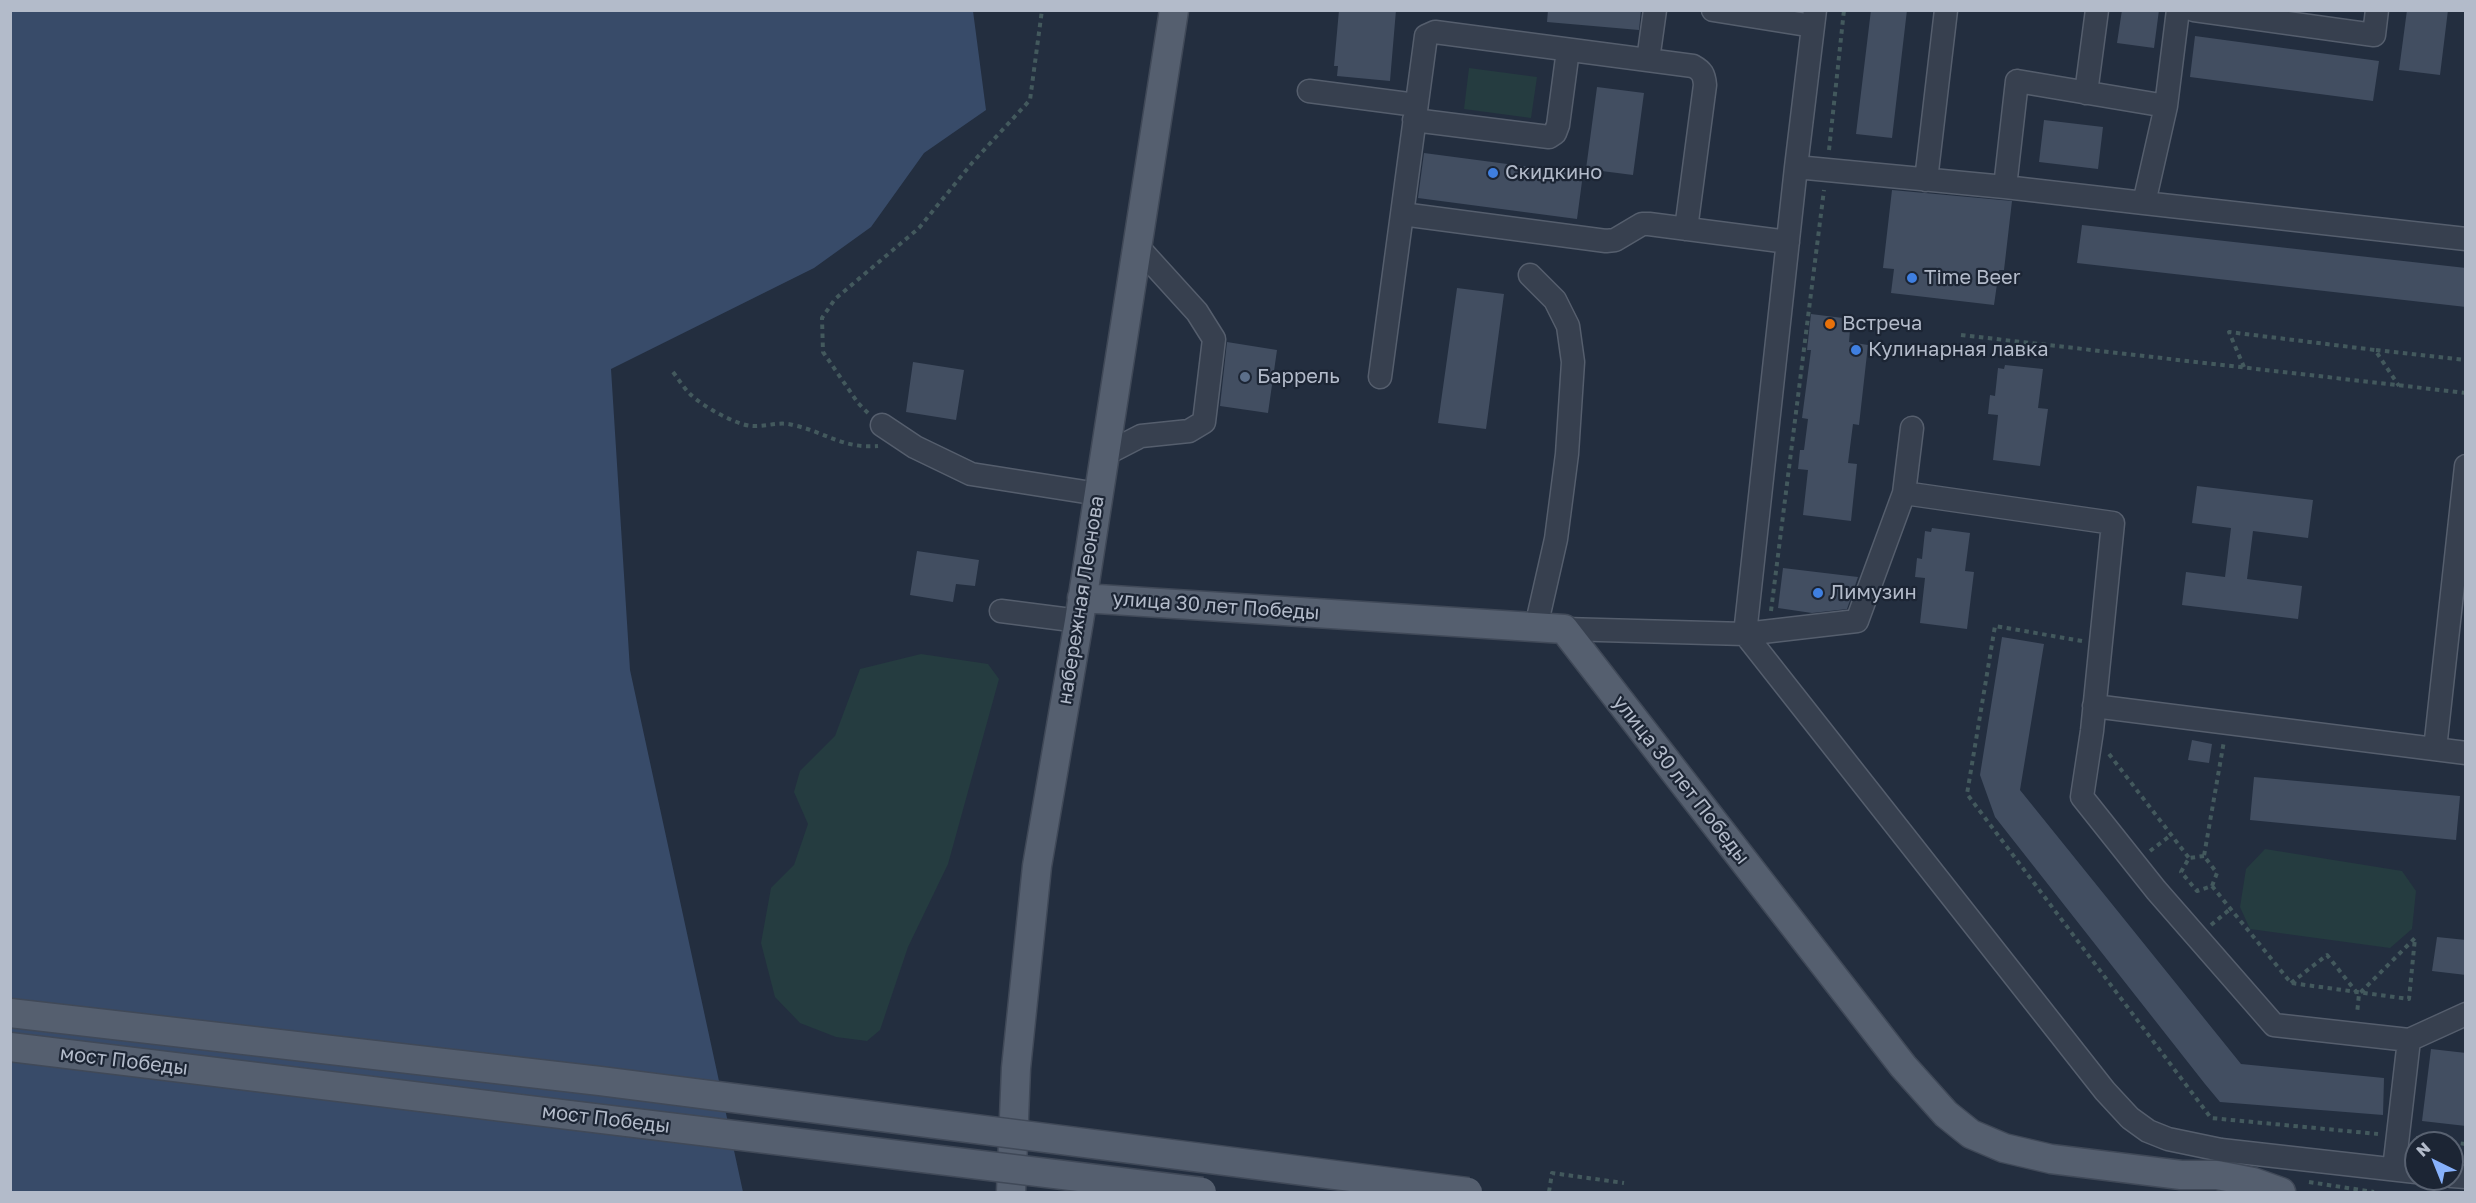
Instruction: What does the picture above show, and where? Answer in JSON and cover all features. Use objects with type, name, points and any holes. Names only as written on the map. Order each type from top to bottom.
[{"type":"main road","name":"набережная Леонова","points":[[1011,1192],[1016,1068],[1037,866],[1081,609],[1174,10]]},
{"type":"main road","name":"улица 30 лет Победы","points":[[1081,609],[1550,628],[1903,1066],[1946,1114],[1971,1134],[2004,1148],[2051,1159],[2181,1175],[2217,1175],[2244,1180],[2281,1192]]},
{"type":"main road","points":[[10,1013],[600,1081],[1468,1192]]},
{"type":"main road","name":"мост Победы","points":[[10,1047],[1202,1192]]},
{"type":"main road","points":[[2181,1175],[2210,1192]]},
{"type":"street","points":[[1648,60],[1655,10]]},
{"type":"street","points":[[1713,10],[1814,18],[1745,634],[2105,1091],[2130,1118],[2148,1131],[2168,1139],[2221,1150],[2404,1171]]},
{"type":"street","points":[[1926,180],[1946,10]]},
{"type":"street","points":[[2086,93],[2097,10]]},
{"type":"street","points":[[2144,203],[2166,106],[2178,10]]},
{"type":"street","points":[[2194,10],[2374,35],[2377,10]]},
{"type":"street","points":[[1380,377],[1425,40],[1430,33],[1693,66],[1700,70],[1704,76],[1686,229]]},
{"type":"street","points":[[1309,91],[1549,137],[1555,133],[1558,125],[1568,50]]},
{"type":"street","points":[[2005,186],[2017,81],[2166,106]]},
{"type":"street","points":[[1796,167],[2005,186],[2466,239]]},
{"type":"street","points":[[1402,214],[1606,241],[1626,235],[1642,224],[1788,242]]},
{"type":"street","points":[[1104,455],[1141,436],[1188,431],[1204,422],[1214,339],[1197,312],[1137,246]]},
{"type":"street","points":[[1530,275],[1555,300],[1564,317],[1568,326],[1573,362],[1567,454],[1556,540],[1550,628],[1745,634],[1857,621],[1904,493],[1912,428]]},
{"type":"street","points":[[882,425],[915,447],[972,474],[1098,494]]},
{"type":"street","points":[[2435,749],[2466,466]]},
{"type":"street","points":[[1904,493],[2113,524],[2092,731],[2082,797],[2135,863],[2274,1025],[2409,1041],[2466,1014]]},
{"type":"street","points":[[1000,611],[1081,609]]},
{"type":"street","points":[[2094,705],[2466,753]]},
{"type":"street","points":[[2404,1166],[2398,1136],[2409,1041]]},
{"type":"path","points":[[882,425],[858,403],[824,352],[822,318],[835,299],[919,228],[972,163],[1030,100],[1042,10]]},
{"type":"path","points":[[1768,632],[1827,171],[1844,10]]},
{"type":"path","points":[[2245,368],[2229,332],[2466,360]]},
{"type":"path","points":[[1961,335],[2466,393]]},
{"type":"path","points":[[2375,350],[2399,386]]},
{"type":"path","points":[[673,372],[691,396],[727,418],[748,426],[763,426],[779,422],[790,424],[860,448],[915,447]]},
{"type":"path","points":[[2100,644],[1995,626],[1967,795],[2211,1118],[2466,1144]]},
{"type":"path","points":[[2212,886],[2217,873],[2204,856],[2228,722]]},
{"type":"path","points":[[2092,731],[2189,858]]},
{"type":"path","points":[[2135,863],[2171,835]]},
{"type":"path","points":[[2189,858],[2204,856]]},
{"type":"path","points":[[2189,858],[2181,872],[2197,891],[2212,886]]},
{"type":"path","points":[[2212,886],[2291,983],[2359,994],[2409,999],[2415,938],[2359,994]]},
{"type":"path","points":[[2291,983],[2327,955],[2359,994]]},
{"type":"path","points":[[1549,1192],[1552,1173],[1624,1183]]},
{"type":"green space","points":[[1469,68],[1537,77],[1531,118],[1464,109]]},
{"type":"green space","points":[[921,654],[988,664],[999,679],[948,864],[908,947],[880,1030],[867,1041],[836,1037],[800,1023],[775,997],[761,943],[771,888],[794,865],[808,824],[794,792],[800,771],[835,736],[860,669]]},
{"type":"green space","points":[[2265,849],[2402,871],[2416,891],[2412,929],[2390,948],[2250,929],[2240,907],[2246,869]]},
{"type":"water","points":[[10,11],[973,11],[986,110],[924,153],[871,227],[814,268],[611,369],[630,670],[743,1192],[11,1192]]},
{"type":"building","points":[[1339,10],[1396,10],[1390,81],[1337,76],[1338,66],[1334,66]]},
{"type":"building","points":[[1548,10],[1641,10],[1639,30],[1547,22]]},
{"type":"building","points":[[1871,10],[1907,10],[1892,138],[1856,134]]},
{"type":"building","points":[[2122,10],[2159,10],[2154,48],[2117,43]]},
{"type":"building","points":[[2407,10],[2448,10],[2440,75],[2399,70]]},
{"type":"building","points":[[2195,36],[2379,61],[2373,101],[2190,77]]},
{"type":"building","points":[[1597,87],[1644,93],[1633,175],[1586,169]]},
{"type":"building","points":[[2044,120],[2103,127],[2098,169],[2039,162]]},
{"type":"building","points":[[1424,153],[1583,174],[1577,219],[1418,198]]},
{"type":"building","points":[[1892,190],[2012,201],[2004,270],[1999,270],[1994,305],[1891,293],[1894,269],[1883,268]]},
{"type":"building","points":[[2082,225],[2466,268],[2466,307],[2077,263]]},
{"type":"building","points":[[1457,288],[1504,294],[1486,429],[1438,423]]},
{"type":"building","points":[[1811,314],[1851,319],[1849,342],[1868,345],[1859,425],[1853,424],[1848,463],[1857,464],[1851,521],[1803,515],[1808,470],[1798,469],[1800,450],[1804,450],[1808,419],[1802,418],[1811,350],[1807,350]]},
{"type":"building","name":"Баррель","points":[[1227,342],[1277,350],[1268,413],[1220,406]]},
{"type":"building","points":[[913,362],[964,370],[956,420],[906,412]]},
{"type":"building","points":[[2005,365],[2043,369],[2038,408],[2048,409],[2040,466],[1993,460],[1998,415],[1988,414],[1990,395],[1995,396],[1998,368],[2004,369]]},
{"type":"building","points":[[2197,486],[2313,500],[2308,538],[2253,531],[2247,579],[2302,586],[2298,619],[2182,605],[2186,572],[2225,577],[2231,528],[2192,523]]},
{"type":"building","points":[[1932,528],[1970,533],[1965,571],[1974,572],[1967,629],[1920,623],[1925,578],[1915,577],[1917,558],[1922,559],[1925,531],[1931,532]]},
{"type":"building","points":[[917,551],[979,560],[975,586],[956,584],[953,602],[910,595]]},
{"type":"building","name":"Лимузин","points":[[1783,568],[1858,577],[1847,609],[1812,613],[1778,608]]},
{"type":"building","points":[[2002,637],[2044,644],[2020,790],[2241,1064],[2384,1078],[2383,1115],[2220,1102],[2205,1084],[1995,817],[1980,775]]},
{"type":"building","points":[[2192,740],[2212,744],[2209,763],[2188,760]]},
{"type":"building","points":[[2254,777],[2460,796],[2456,840],[2250,820]]},
{"type":"building","points":[[2437,937],[2466,940],[2466,975],[2432,971]]},
{"type":"building","points":[[2431,1049],[2466,1053],[2466,1126],[2422,1121]]},
{"type":"place","name":"Скидкино","points":[[1493,173]]},
{"type":"place","name":"Time Beer","points":[[1912,278]]},
{"type":"place","name":"Встреча","points":[[1830,324]]},
{"type":"place","name":"Кулинарная лавка","points":[[1856,350]]},
{"type":"place","name":"Баррель","points":[[1245,377]]},
{"type":"place","name":"Лимузин","points":[[1818,593]]}]
